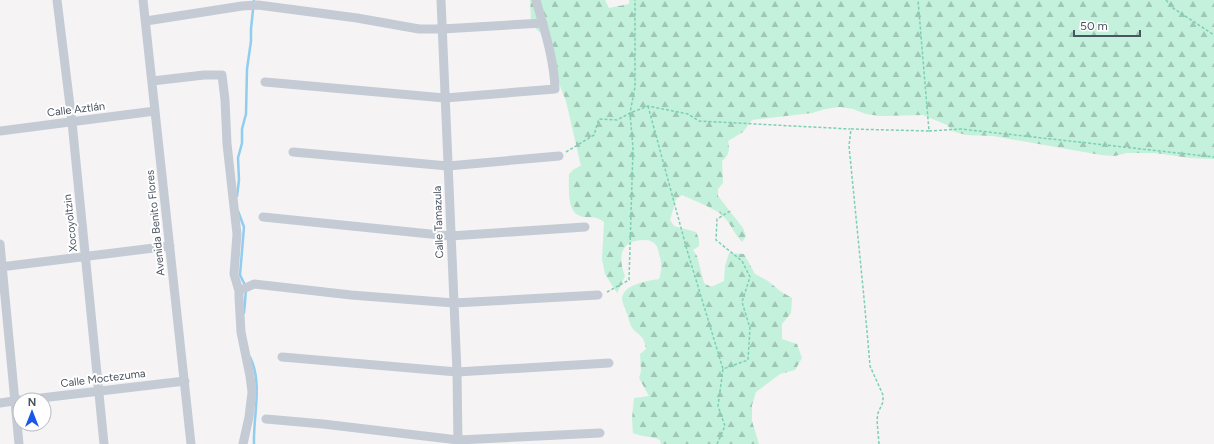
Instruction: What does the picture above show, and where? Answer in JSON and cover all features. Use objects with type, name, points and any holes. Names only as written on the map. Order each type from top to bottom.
[{"type":"street","name":"Xocoyoltzin","points":[[57,0],[72,122],[104,444]]},
{"type":"street","name":"Avenida Benito Flores","points":[[143,0],[191,444]]},
{"type":"street","name":"Calle Tamazula","points":[[441,0],[454,303],[458,442]]},
{"type":"street","points":[[265,82],[445,98],[555,88],[551,54],[536,0]]},
{"type":"street","points":[[146,21],[222,5],[258,5],[357,18],[418,29],[542,23]]},
{"type":"street","points":[[152,81],[204,75],[222,75],[226,100],[228,144],[237,234],[234,274],[240,292],[241,332],[252,392],[249,417],[243,444]]},
{"type":"street","name":"Calle Aztlán","points":[[0,131],[156,111]]},
{"type":"street","points":[[292,152],[448,166],[559,156]]},
{"type":"street","points":[[263,216],[450,236],[585,228]]},
{"type":"street","points":[[0,244],[1,267],[18,392]]},
{"type":"street","points":[[1,267],[170,246]]},
{"type":"street","points":[[240,292],[254,284],[351,295],[454,303],[598,295]]},
{"type":"street","points":[[282,357],[456,372],[609,363]]},
{"type":"street","name":"Calle Moctezuma","points":[[52,396],[185,381]]},
{"type":"street","name":"Calle Moctezuma","points":[[0,402],[12,401]]},
{"type":"street","points":[[266,419],[323,424],[458,442],[600,433]]},
{"type":"street","points":[[19,432],[19,444]]},
{"type":"path","points":[[598,295],[605,293],[629,280],[633,148],[630,113],[635,87],[635,0]]},
{"type":"path","points":[[918,0],[929,132]]},
{"type":"path","points":[[1166,0],[1173,8],[1214,35]]},
{"type":"path","points":[[648,106],[687,250],[723,369],[718,406],[725,426],[717,444]]},
{"type":"path","points":[[559,156],[594,135],[599,119],[616,120],[648,106],[688,114],[699,121],[929,132],[961,129],[1214,157]]},
{"type":"path","points":[[851,129],[849,146],[870,366],[884,398],[877,420],[879,444]]},
{"type":"path","points":[[723,369],[748,360],[750,328],[742,302],[750,278],[742,261],[716,240],[717,219],[732,210]]},
{"type":"green space","points":[[530,0],[605,0],[609,8],[629,4],[629,0],[1214,0],[1214,159],[1190,158],[1155,153],[1126,153],[1115,156],[1101,155],[993,136],[966,135],[952,131],[947,125],[923,115],[880,116],[839,107],[812,113],[752,120],[743,132],[728,141],[728,152],[722,161],[723,183],[718,189],[718,196],[743,228],[746,236],[742,242],[728,221],[722,215],[709,207],[682,195],[676,199],[670,220],[674,226],[696,232],[699,239],[699,246],[693,250],[697,256],[704,283],[711,287],[724,281],[725,266],[729,253],[744,254],[755,274],[768,281],[780,291],[792,298],[791,313],[782,324],[782,339],[797,344],[802,358],[795,370],[780,374],[756,392],[752,405],[752,421],[759,444],[661,444],[660,440],[633,433],[632,419],[634,398],[649,396],[639,378],[641,371],[640,354],[646,349],[644,340],[631,326],[622,302],[623,294],[631,287],[643,282],[659,279],[661,273],[661,260],[657,246],[647,240],[638,240],[631,242],[626,246],[623,250],[621,262],[625,276],[617,293],[605,274],[602,259],[604,222],[597,218],[578,215],[574,212],[570,202],[569,174],[574,169],[581,166],[566,101],[544,36],[534,27],[531,21]]},
{"type":"waterway","points":[[237,196],[239,180],[238,158],[242,143],[242,129],[246,114],[247,69],[254,0]]},
{"type":"waterway","points":[[238,211],[244,227],[240,275],[245,285]]},
{"type":"waterway","points":[[244,313],[246,290]]},
{"type":"waterway","points":[[250,357],[254,367],[257,389],[254,444]]}]
